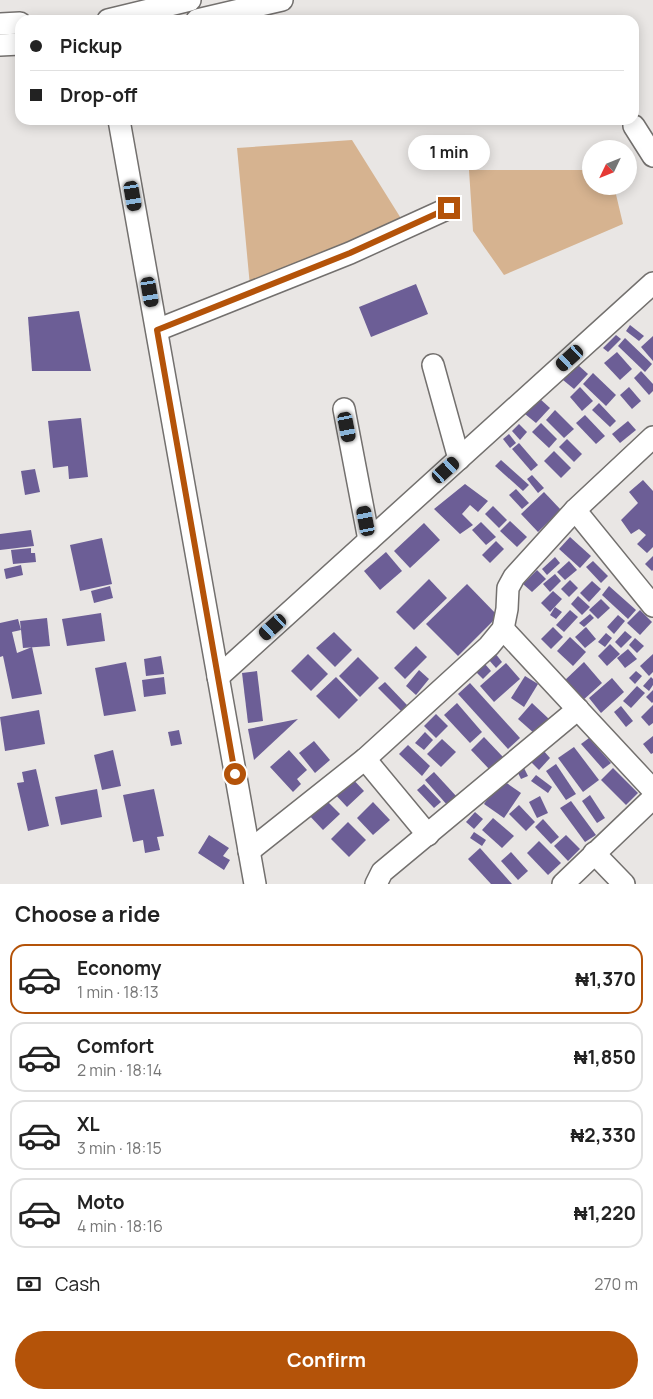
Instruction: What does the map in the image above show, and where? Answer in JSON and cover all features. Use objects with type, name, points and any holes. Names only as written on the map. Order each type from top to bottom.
[{"type":"street","points":[[111,15],[119,0]]},
{"type":"street","points":[[128,15],[190,0]]},
{"type":"street","points":[[218,15],[282,0]]},
{"type":"street","points":[[0,24],[15,23]]},
{"type":"street","points":[[0,45],[15,44]]},
{"type":"street","points":[[120,125],[255,884]]},
{"type":"street","points":[[634,126],[653,156]]},
{"type":"street","points":[[157,330],[350,253],[449,208]]},
{"type":"street","points":[[218,677],[653,283]]},
{"type":"street","points":[[433,365],[459,459]]},
{"type":"street","points":[[344,409],[369,540]]},
{"type":"street","points":[[249,851],[365,759],[489,646],[503,629],[507,609],[508,588],[514,576],[575,510],[653,437]]},
{"type":"street","points":[[575,510],[653,606]]},
{"type":"street","points":[[503,629],[653,790]]},
{"type":"street","points":[[376,884],[382,872],[578,709]]},
{"type":"street","points":[[365,759],[428,835]]},
{"type":"street","points":[[563,884],[594,852],[653,798]]},
{"type":"street","points":[[594,852],[624,884]]},
{"type":"shaded area","points":[[352,140],[402,220],[250,286],[237,148]]},
{"type":"shaded area","points":[[469,170],[582,170],[582,195],[616,195],[623,224],[504,275],[473,231]]},
{"type":"building","points":[[416,284],[428,314],[371,337],[359,307]]},
{"type":"building","points":[[79,311],[91,371],[32,371],[28,317]]},
{"type":"building","points":[[630,325],[644,336],[639,341],[626,331]]},
{"type":"building","points":[[616,335],[621,339],[608,352],[603,348]]},
{"type":"building","points":[[653,336],[653,361],[641,347]]},
{"type":"building","points":[[625,338],[652,364],[645,372],[618,346]]},
{"type":"building","points":[[617,352],[632,369],[620,380],[604,363]]},
{"type":"building","points":[[577,364],[588,374],[574,389],[563,380]]},
{"type":"building","points":[[641,371],[653,384],[653,391],[649,395],[634,378]]},
{"type":"building","points":[[593,373],[616,395],[606,406],[583,384]]},
{"type":"building","points":[[580,387],[593,401],[582,411],[570,397]]},
{"type":"building","points":[[629,387],[641,401],[632,409],[620,395]]},
{"type":"building","points":[[539,398],[550,408],[536,423],[525,414]]},
{"type":"building","points":[[599,403],[616,421],[610,427],[592,410]]},
{"type":"building","points":[[555,410],[574,429],[564,438],[546,420]]},
{"type":"building","points":[[585,415],[605,436],[596,444],[576,423]]},
{"type":"building","points":[[81,418],[88,477],[69,479],[68,466],[53,468],[48,421]]},
{"type":"building","points":[[628,421],[636,430],[620,443],[612,434]]},
{"type":"building","points":[[541,423],[557,439],[549,448],[532,432]]},
{"type":"building","points":[[519,424],[527,432],[520,440],[512,431]]},
{"type":"building","points":[[509,434],[516,443],[510,448],[503,439]]},
{"type":"building","points":[[567,439],[582,454],[574,462],[559,447]]},
{"type":"building","points":[[519,443],[538,465],[531,471],[512,449]]},
{"type":"building","points":[[554,451],[571,468],[561,478],[544,461]]},
{"type":"building","points":[[501,460],[529,485],[523,491],[495,466]]},
{"type":"building","points":[[35,469],[40,492],[25,495],[21,471]]},
{"type":"building","points":[[532,475],[544,488],[538,493],[527,479]]},
{"type":"building","points":[[643,480],[653,491],[653,547],[647,553],[637,544],[646,535],[639,529],[631,534],[621,520],[638,503],[629,492]]},
{"type":"building","points":[[465,484],[488,501],[478,512],[470,505],[462,514],[473,525],[460,534],[434,509]]},
{"type":"building","points":[[516,489],[529,503],[522,509],[509,495]]},
{"type":"building","points":[[544,492],[561,510],[538,532],[521,514]]},
{"type":"building","points":[[493,506],[507,520],[499,528],[485,514]]},
{"type":"building","points":[[510,521],[527,537],[517,547],[500,531]]},
{"type":"building","points":[[481,522],[496,537],[486,545],[472,530]]},
{"type":"building","points":[[424,523],[440,540],[410,568],[394,551]]},
{"type":"building","points":[[31,530],[34,546],[0,550],[0,534]]},
{"type":"building","points":[[570,537],[591,556],[580,568],[559,549]]},
{"type":"building","points":[[102,538],[112,584],[80,591],[70,545]]},
{"type":"building","points":[[496,541],[504,549],[490,563],[482,555]]},
{"type":"building","points":[[31,548],[31,553],[35,553],[36,562],[13,564],[11,550]]},
{"type":"building","points":[[386,552],[402,571],[380,590],[364,571]]},
{"type":"building","points":[[653,556],[653,570],[652,571],[645,564]]},
{"type":"building","points":[[555,557],[560,563],[547,575],[542,569]]},
{"type":"building","points":[[569,561],[577,570],[565,580],[557,572]]},
{"type":"building","points":[[593,561],[608,576],[601,583],[586,567]]},
{"type":"building","points":[[21,565],[23,575],[6,579],[4,569]]},
{"type":"building","points":[[537,570],[546,579],[532,592],[523,584]]},
{"type":"building","points":[[555,574],[561,581],[550,592],[543,584]]},
{"type":"building","points":[[429,579],[447,598],[414,630],[396,612]]},
{"type":"building","points":[[570,580],[578,588],[569,597],[561,589]]},
{"type":"building","points":[[592,581],[601,589],[589,602],[580,593]]},
{"type":"building","points":[[467,584],[498,616],[458,656],[426,624]]},
{"type":"building","points":[[110,586],[113,598],[94,603],[91,591]]},
{"type":"building","points":[[609,586],[636,610],[628,619],[602,595]]},
{"type":"building","points":[[553,591],[562,599],[550,612],[541,603]]},
{"type":"building","points":[[578,596],[590,607],[582,615],[571,604]]},
{"type":"building","points":[[601,599],[610,608],[598,619],[589,610]]},
{"type":"building","points":[[555,607],[562,612],[556,619],[550,615]]},
{"type":"building","points":[[570,610],[578,617],[564,632],[556,625]]},
{"type":"building","points":[[640,610],[652,622],[640,635],[627,623]]},
{"type":"building","points":[[101,613],[105,641],[67,646],[62,619]]},
{"type":"building","points":[[590,614],[594,618],[584,627],[579,623]]},
{"type":"building","points":[[618,615],[625,621],[614,634],[607,627]]},
{"type":"building","points":[[47,618],[50,646],[23,648],[20,621]]},
{"type":"building","points":[[18,619],[21,630],[12,632],[17,653],[32,647],[42,694],[12,699],[3,656],[0,657],[0,623]]},
{"type":"building","points":[[553,627],[563,637],[551,649],[541,639]]},
{"type":"building","points":[[586,627],[596,639],[585,648],[575,637]]},
{"type":"building","points":[[625,631],[632,637],[621,648],[615,642]]},
{"type":"building","points":[[334,632],[352,650],[335,667],[316,648]]},
{"type":"building","points":[[606,633],[612,638],[605,647],[598,642]]},
{"type":"building","points":[[570,637],[586,652],[573,666],[557,651]]},
{"type":"building","points":[[635,638],[644,646],[637,653],[629,645]]},
{"type":"building","points":[[610,644],[620,654],[607,666],[598,656]]},
{"type":"building","points":[[416,646],[427,657],[405,679],[394,668]]},
{"type":"building","points":[[628,649],[637,659],[625,668],[617,658]]},
{"type":"building","points":[[495,653],[502,662],[496,668],[488,659]]},
{"type":"building","points":[[308,654],[328,674],[311,691],[291,671]]},
{"type":"building","points":[[653,654],[653,672],[649,676],[640,666]]},
{"type":"building","points":[[161,656],[164,674],[146,676],[144,659]]},
{"type":"building","points":[[358,657],[379,678],[360,697],[339,676]]},
{"type":"building","points":[[126,662],[136,711],[104,716],[95,668]]},
{"type":"building","points":[[584,662],[602,683],[581,702],[563,682]]},
{"type":"building","points":[[506,663],[520,679],[494,702],[480,686]]},
{"type":"building","points":[[485,664],[491,671],[483,679],[476,672]]},
{"type":"building","points":[[419,670],[429,679],[416,695],[406,686]]},
{"type":"building","points":[[257,671],[263,721],[248,723],[242,673]]},
{"type":"building","points":[[636,671],[642,676],[635,684],[629,678]]},
{"type":"building","points":[[525,676],[538,684],[524,707],[511,698]]},
{"type":"building","points":[[164,677],[166,694],[144,697],[142,680]]},
{"type":"building","points":[[336,677],[358,700],[339,719],[316,696]]},
{"type":"building","points":[[651,677],[653,685],[649,691],[643,686]]},
{"type":"building","points":[[612,678],[624,692],[601,713],[589,698]]},
{"type":"building","points":[[385,682],[407,705],[401,711],[378,688]]},
{"type":"building","points":[[470,683],[520,738],[508,749],[458,694]]},
{"type":"building","points":[[637,686],[645,693],[631,708],[623,701]]},
{"type":"building","points":[[653,690],[653,702],[652,703],[646,697]]},
{"type":"building","points":[[457,703],[482,732],[470,743],[444,715]]},
{"type":"building","points":[[532,703],[549,719],[535,734],[518,719]]},
{"type":"building","points":[[653,705],[653,723],[649,726],[641,717]]},
{"type":"building","points":[[621,706],[633,721],[626,727],[614,712]]},
{"type":"building","points":[[39,710],[45,744],[5,751],[0,717]]},
{"type":"building","points":[[436,714],[448,726],[436,738],[424,726]]},
{"type":"building","points":[[298,719],[254,760],[248,729]]},
{"type":"building","points":[[179,730],[182,744],[171,746],[168,732]]},
{"type":"building","points":[[425,732],[433,740],[424,750],[415,743]]},
{"type":"building","points":[[653,736],[653,753],[651,754],[643,744]]},
{"type":"building","points":[[484,737],[503,757],[490,770],[471,750]]},
{"type":"building","points":[[589,738],[611,763],[603,769],[581,744]]},
{"type":"building","points":[[442,739],[456,752],[441,767],[427,754]]},
{"type":"building","points":[[314,741],[330,760],[315,773],[299,753]]},
{"type":"building","points":[[408,745],[430,766],[422,776],[399,754]]},
{"type":"building","points":[[574,747],[599,780],[583,792],[558,758]]},
{"type":"building","points":[[113,750],[121,786],[102,790],[94,755]]},
{"type":"building","points":[[289,750],[307,770],[297,779],[301,784],[293,792],[270,767]]},
{"type":"building","points":[[543,750],[550,758],[539,770],[531,762]]},
{"type":"building","points":[[556,764],[576,794],[566,800],[546,771]]},
{"type":"building","points":[[523,766],[528,776],[521,779],[516,769]]},
{"type":"building","points":[[613,768],[638,793],[626,805],[601,780]]},
{"type":"building","points":[[36,769],[49,826],[28,831],[17,783],[24,782],[22,772]]},
{"type":"building","points":[[434,772],[457,797],[448,806],[425,780]]},
{"type":"building","points":[[348,774],[364,791],[347,807],[331,790]]},
{"type":"building","points":[[536,775],[552,787],[548,793],[531,781]]},
{"type":"building","points":[[501,779],[521,793],[504,818],[484,804]]},
{"type":"building","points":[[424,784],[441,802],[434,808],[417,790]]},
{"type":"building","points":[[97,789],[102,817],[61,825],[55,797]]},
{"type":"building","points":[[154,789],[164,836],[157,837],[160,850],[145,853],[143,840],[133,842],[123,795]]},
{"type":"building","points":[[590,795],[605,818],[597,823],[582,801]]},
{"type":"building","points":[[540,796],[548,813],[537,818],[529,802]]},
{"type":"building","points":[[324,798],[340,814],[323,830],[307,813]]},
{"type":"building","points":[[571,801],[596,835],[585,842],[560,808]]},
{"type":"building","points":[[373,802],[390,820],[373,835],[357,818]]},
{"type":"building","points":[[519,805],[535,822],[526,831],[509,814]]},
{"type":"building","points":[[475,812],[483,819],[474,829],[466,822]]},
{"type":"building","points":[[493,818],[514,836],[502,848],[482,830]]},
{"type":"building","points":[[543,819],[559,837],[551,844],[535,827]]},
{"type":"building","points":[[348,822],[366,840],[349,857],[331,839]]},
{"type":"building","points":[[474,832],[486,840],[482,846],[470,838]]},
{"type":"building","points":[[209,835],[229,848],[223,856],[230,860],[224,870],[198,853]]},
{"type":"building","points":[[566,835],[580,849],[568,861],[554,846]]},
{"type":"building","points":[[539,841],[561,863],[548,875],[527,853]]},
{"type":"building","points":[[480,848],[512,884],[491,884],[468,859]]},
{"type":"building","points":[[511,852],[528,871],[518,880],[501,861]]},
{"type":"route","points":[[235,774],[157,330],[350,253],[449,208]]}]
